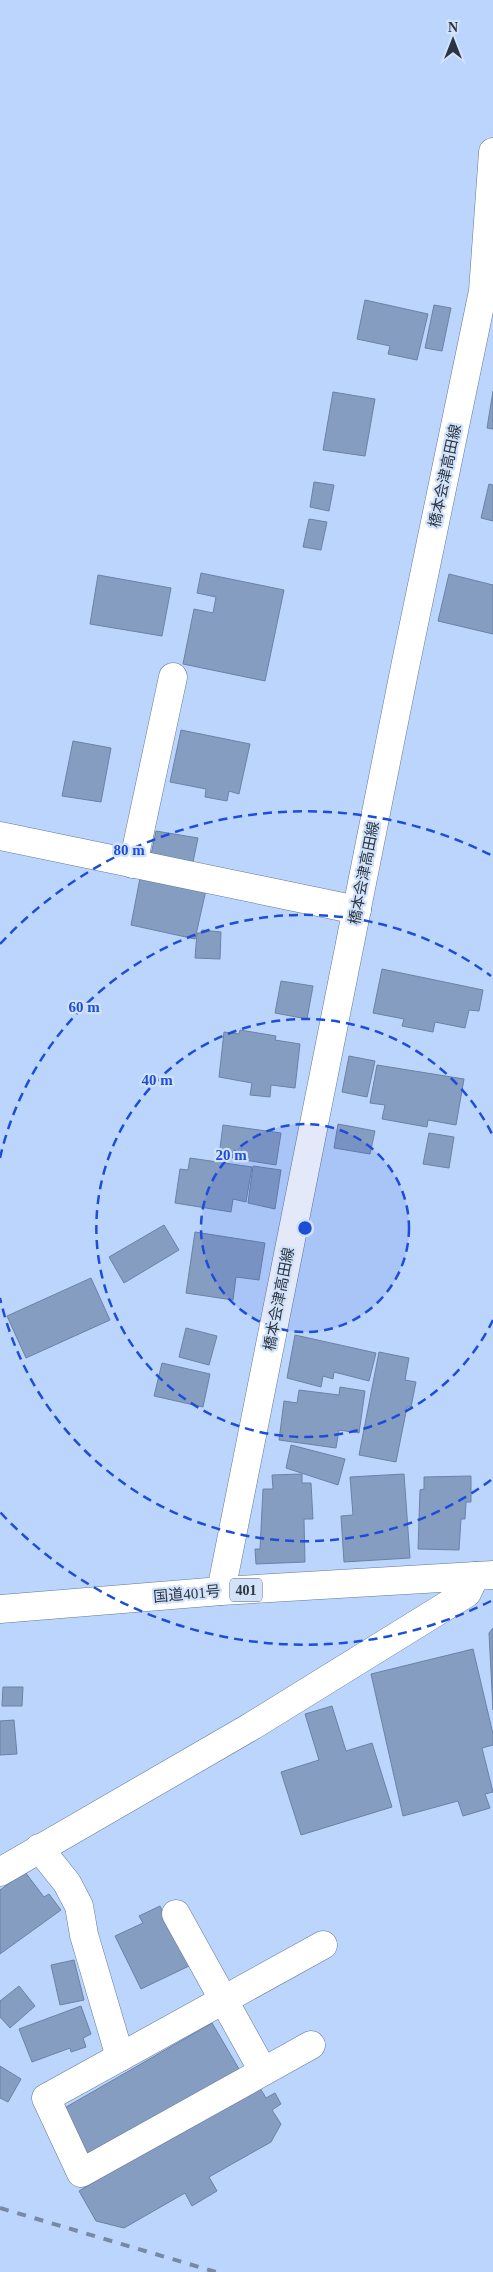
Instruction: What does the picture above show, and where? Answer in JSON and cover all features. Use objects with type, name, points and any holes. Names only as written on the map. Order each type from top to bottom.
[{"type":"main road","name":"橋本会津高田線","points":[[221,1591],[483,291],[493,152]]},
{"type":"main road","points":[[133,864],[173,677]]},
{"type":"main road","points":[[0,836],[357,910]]},
{"type":"main road","points":[[0,1872],[252,1726],[467,1593],[484,1575]]},
{"type":"main road","name":"国道401号","points":[[0,1609],[221,1591],[484,1575]]},
{"type":"main road","points":[[39,1848],[67,1883],[78,1906],[84,1935],[120,2058]]},
{"type":"main road","points":[[176,1914],[264,2071]]},
{"type":"main road","points":[[311,2045],[81,2173],[46,2098],[323,1945]]},
{"type":"building","points":[[365,300],[428,314],[417,360],[388,354],[390,346],[357,339]]},
{"type":"building","points":[[434,305],[451,308],[442,351],[425,348]]},
{"type":"building","points":[[493,391],[493,429],[487,428]]},
{"type":"building","points":[[333,392],[375,399],[365,456],[323,450]]},
{"type":"building","points":[[314,482],[334,485],[329,511],[310,507]]},
{"type":"building","points":[[489,484],[493,485],[493,521],[481,518]]},
{"type":"building","points":[[309,519],[327,522],[321,550],[303,547]]},
{"type":"building","points":[[201,573],[284,590],[265,681],[183,664],[194,609],[213,613],[216,597],[197,593]]},
{"type":"building","points":[[449,574],[493,585],[493,634],[438,621]]},
{"type":"building","points":[[98,575],[171,588],[162,636],[90,624]]},
{"type":"building","points":[[181,730],[250,744],[239,794],[229,791],[227,801],[205,797],[206,789],[170,782]]},
{"type":"building","points":[[73,741],[111,748],[101,802],[62,796]]},
{"type":"building","points":[[156,831],[198,838],[193,862],[151,855]]},
{"type":"building","points":[[140,878],[206,890],[195,939],[131,925]]},
{"type":"building","points":[[202,930],[221,932],[220,959],[195,958],[197,933],[201,933]]},
{"type":"building","points":[[382,969],[483,990],[479,1011],[469,1010],[465,1028],[435,1022],[433,1032],[402,1026],[404,1019],[373,1013]]},
{"type":"building","points":[[281,981],[313,986],[307,1019],[275,1013]]},
{"type":"building","points":[[240,1030],[276,1036],[275,1040],[300,1044],[295,1088],[271,1085],[270,1097],[250,1095],[252,1083],[219,1077],[224,1032],[239,1034]]},
{"type":"building","points":[[349,1056],[375,1061],[367,1097],[342,1092]]},
{"type":"building","points":[[377,1065],[464,1079],[456,1125],[428,1120],[427,1127],[382,1119],[385,1105],[370,1103]]},
{"type":"building","points":[[338,1124],[375,1131],[370,1154],[334,1148]]},
{"type":"building","points":[[223,1125],[281,1133],[276,1165],[219,1156]]},
{"type":"building","points":[[429,1133],[454,1137],[449,1168],[423,1164]]},
{"type":"building","points":[[190,1158],[252,1167],[246,1202],[233,1199],[231,1212],[175,1203],[180,1169],[188,1170]]},
{"type":"building","points":[[253,1166],[281,1170],[275,1209],[248,1203]]},
{"type":"building","points":[[164,1225],[179,1250],[124,1283],[109,1257]]},
{"type":"building","points":[[195,1232],[265,1243],[259,1280],[236,1277],[233,1300],[186,1293]]},
{"type":"building","points":[[91,1278],[110,1320],[26,1358],[7,1316]]},
{"type":"building","points":[[186,1328],[217,1336],[209,1365],[179,1357]]},
{"type":"building","points":[[295,1335],[376,1353],[369,1381],[334,1372],[333,1379],[323,1376],[321,1387],[287,1378]]},
{"type":"building","points":[[379,1352],[409,1358],[405,1380],[416,1382],[411,1407],[407,1407],[396,1462],[359,1455]]},
{"type":"building","points":[[162,1363],[210,1374],[203,1407],[154,1396]]},
{"type":"building","points":[[340,1387],[365,1391],[359,1433],[339,1430],[336,1448],[279,1440],[284,1401],[297,1403],[299,1390],[339,1395]]},
{"type":"building","points":[[291,1445],[345,1459],[338,1485],[286,1468]]},
{"type":"building","points":[[302,1474],[302,1483],[311,1483],[313,1519],[304,1519],[305,1562],[256,1564],[255,1549],[260,1549],[263,1489],[273,1489],[272,1475]]},
{"type":"building","points":[[404,1474],[410,1558],[344,1562],[341,1516],[353,1515],[350,1477]]},
{"type":"building","points":[[471,1476],[471,1502],[466,1502],[465,1519],[461,1519],[459,1550],[418,1549],[420,1490],[424,1489],[424,1477]]},
{"type":"building","points":[[493,1628],[493,1710],[489,1633]]},
{"type":"building","points":[[473,1649],[493,1734],[493,1745],[482,1748],[493,1792],[485,1794],[490,1808],[463,1816],[458,1801],[403,1816],[371,1674]]},
{"type":"building","points":[[3,1687],[23,1687],[22,1706],[2,1706]]},
{"type":"building","points":[[332,1706],[346,1751],[372,1743],[392,1807],[301,1835],[281,1772],[319,1760],[305,1714]]},
{"type":"building","points":[[14,1720],[17,1754],[0,1755],[0,1721]]},
{"type":"building","points":[[25,1872],[44,1897],[49,1894],[61,1910],[0,1954],[0,1890]]},
{"type":"building","points":[[160,1906],[189,1966],[141,1989],[115,1936],[143,1923],[139,1916]]},
{"type":"building","points":[[74,1960],[84,2000],[60,2005],[51,1965]]},
{"type":"building","points":[[19,1986],[35,2006],[10,2028],[0,2017],[0,2001]]},
{"type":"building","points":[[81,2006],[91,2034],[83,2038],[86,2047],[71,2052],[70,2048],[32,2062],[19,2029]]},
{"type":"building","points":[[212,2023],[239,2069],[87,2157],[61,2110]]},
{"type":"building","points":[[0,2066],[21,2079],[8,2102],[0,2098]]},
{"type":"building","points":[[257,2083],[266,2098],[275,2093],[281,2104],[272,2110],[281,2124],[271,2142],[209,2177],[217,2191],[192,2206],[185,2193],[124,2228],[96,2221],[79,2191]]},
{"type":"railway","points":[[0,2208],[216,2272]]}]
